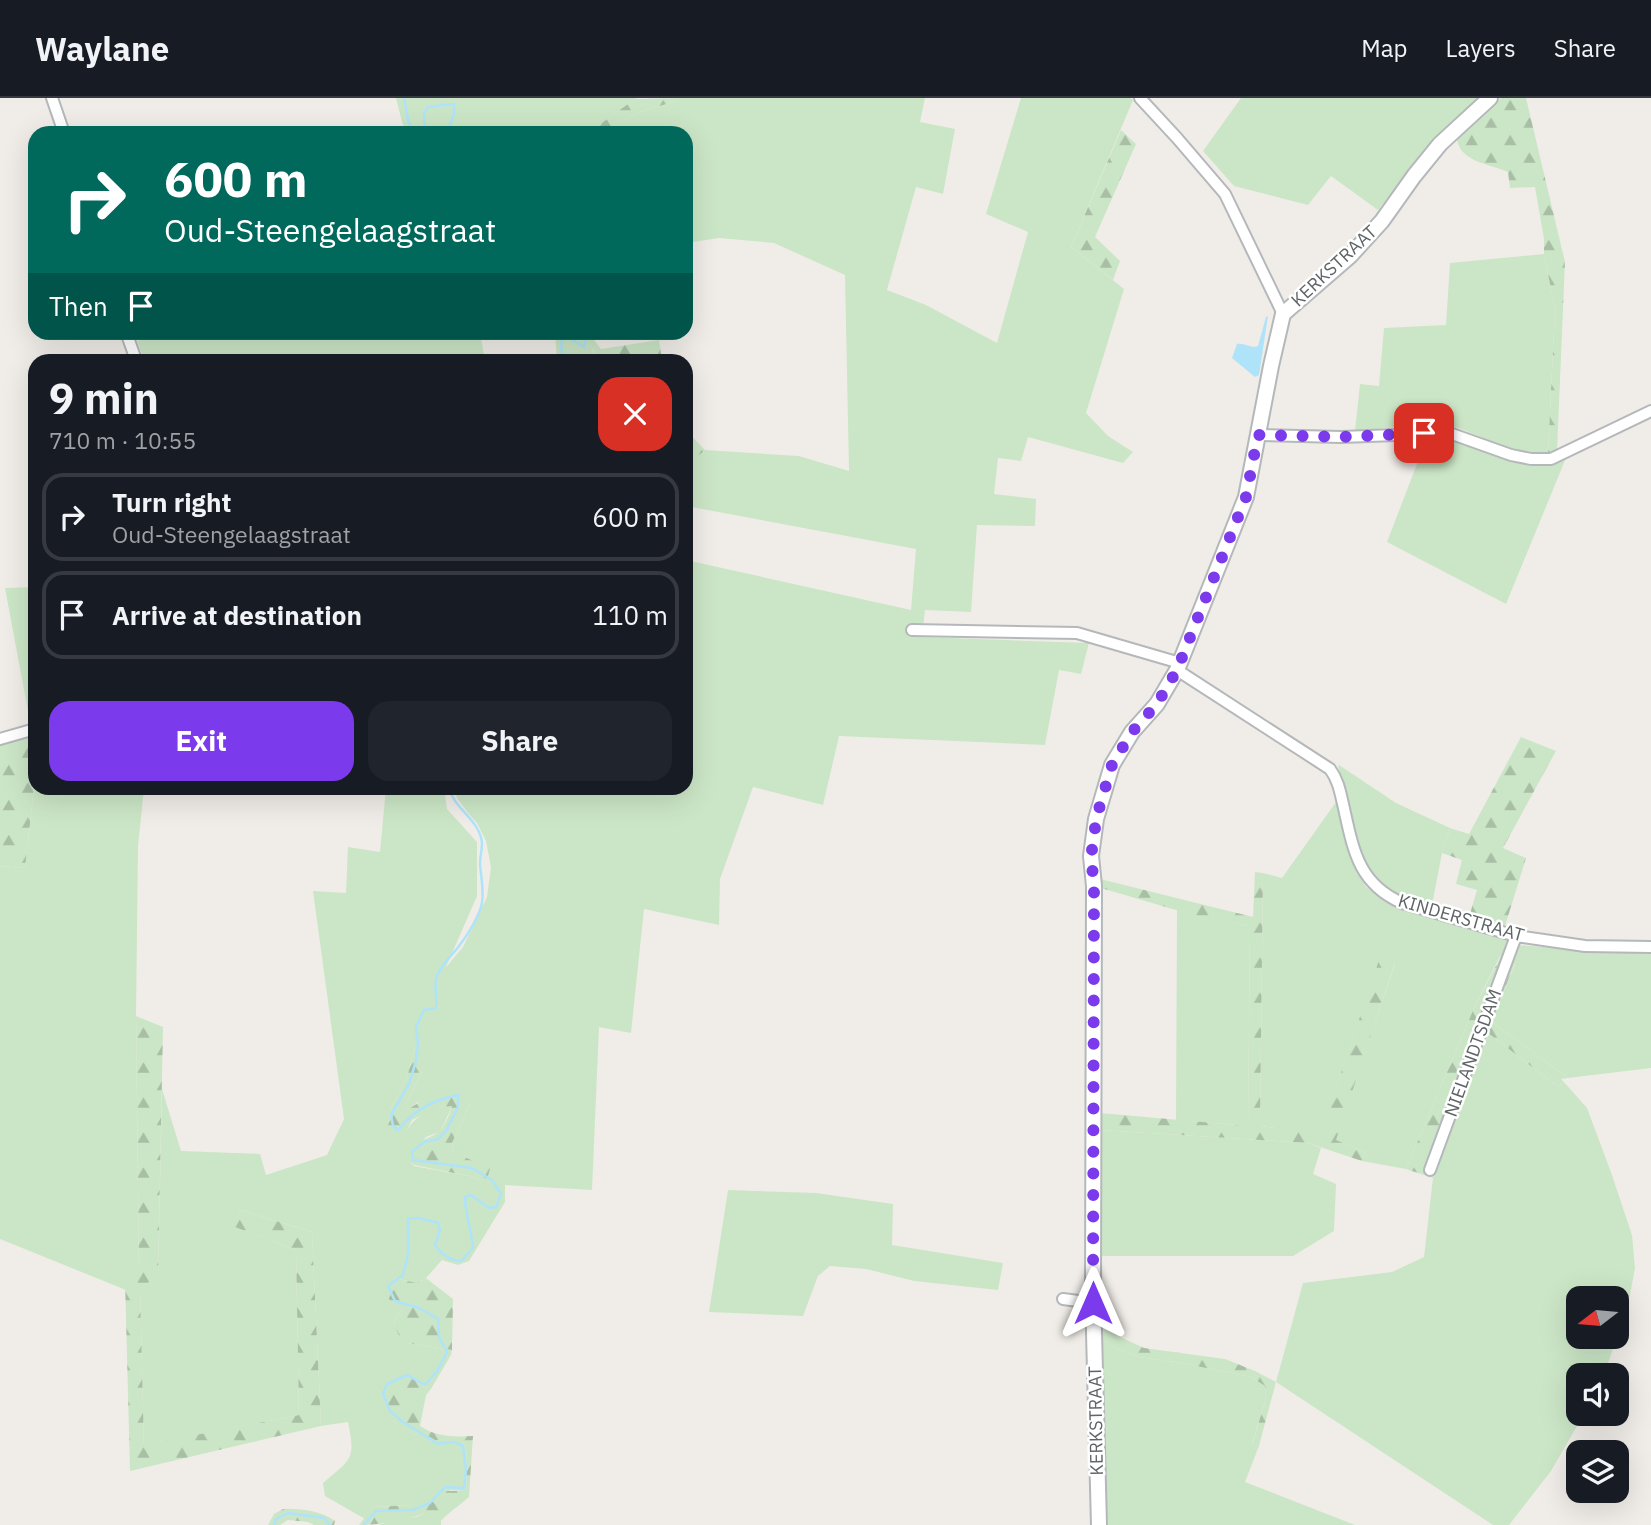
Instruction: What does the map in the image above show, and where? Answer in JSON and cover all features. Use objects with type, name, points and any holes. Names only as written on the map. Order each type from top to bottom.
[{"type":"street","points":[[52,98],[62,126]]},
{"type":"street","points":[[1140,98],[1226,194],[1283,314]]},
{"type":"street","name":"KERKSTRAAT","points":[[1098,1525],[1093,1303],[1094,886],[1091,856],[1096,819],[1112,765],[1132,732],[1157,704],[1179,666],[1246,497],[1283,314],[1350,256],[1382,221],[1440,144],[1490,98]]},
{"type":"street","points":[[1258,435],[1340,437],[1452,434],[1511,455],[1551,459],[1651,411]]},
{"type":"street","name":"KINDERSTRAAT","points":[[912,630],[1077,633],[1179,666],[1330,769],[1338,782],[1353,849],[1379,891],[1402,903],[1516,936],[1585,946],[1651,947]]},
{"type":"street","points":[[0,739],[28,731]]},
{"type":"street","name":"NIELANDTSDAM","points":[[1430,1170],[1516,936]]},
{"type":"street","points":[[1063,1299],[1093,1303]]},
{"type":"green space","points":[[396,98],[637,98],[598,126],[404,126]]},
{"type":"green space","points":[[678,98],[925,98],[920,122],[955,129],[943,194],[916,187],[887,290],[926,305],[997,343],[1028,232],[986,214],[1021,98],[1133,100],[1071,247],[1124,289],[1086,413],[1108,436],[1133,452],[1123,463],[1028,437],[1021,461],[998,458],[994,494],[1036,499],[1035,526],[977,525],[971,612],[925,610],[922,637],[1089,643],[1081,674],[1059,670],[1045,745],[839,736],[823,805],[753,787],[720,879],[719,925],[644,909],[631,1033],[599,1027],[592,1190],[505,1185],[505,1202],[469,1261],[458,1265],[442,1260],[426,1278],[417,1283],[393,1278],[402,1310],[396,1316],[394,1324],[399,1336],[407,1343],[452,1350],[431,1389],[415,1382],[412,1371],[393,1421],[415,1435],[418,1430],[465,1444],[466,1488],[463,1491],[450,1490],[435,1503],[425,1500],[413,1505],[373,1507],[365,1519],[325,1496],[323,1483],[349,1458],[351,1444],[348,1422],[321,1426],[312,1232],[240,1210],[236,1227],[296,1250],[299,1415],[144,1446],[140,1287],[158,1275],[162,1089],[181,1151],[260,1154],[266,1175],[327,1155],[344,1119],[313,891],[346,893],[348,847],[380,852],[385,795],[445,795],[447,809],[477,842],[477,896],[446,967],[463,947],[487,897],[491,867],[486,841],[477,823],[456,795],[693,795],[693,562],[911,610],[916,549],[693,507],[693,460],[705,450],[799,456],[849,471],[845,275],[774,243],[719,238],[693,242],[693,126],[616,126],[639,112],[677,101]],"holes":[[[415,1047],[422,1072],[405,1105],[407,1111],[418,1102],[471,1102],[452,1143],[454,1153],[465,1159],[483,1181],[414,1166],[410,1162],[426,1137],[439,1132],[452,1106],[427,1112],[407,1130],[390,1109],[407,1077]]]},
{"type":"green space","points":[[678,98],[677,101],[639,112],[616,126],[598,126],[635,99]]},
{"type":"green space","points":[[1241,98],[1479,98],[1418,158],[1378,210],[1331,176],[1308,205],[1234,186],[1203,151]]},
{"type":"green space","points":[[1501,98],[1526,98],[1565,262],[1557,451],[1548,452],[1555,309],[1535,187],[1510,188],[1508,172],[1470,157],[1459,147],[1457,139]]},
{"type":"green space","points":[[1121,130],[1136,144],[1095,237],[1120,261],[1113,280],[1071,247]]},
{"type":"green space","points":[[1544,254],[1555,309],[1548,452],[1520,451],[1459,428],[1442,426],[1355,431],[1360,384],[1379,386],[1384,328],[1446,325],[1450,263]]},
{"type":"green space","points":[[481,340],[484,354],[142,354],[137,341]]},
{"type":"green space","points":[[556,340],[585,340],[594,354],[557,354]]},
{"type":"green space","points":[[594,340],[601,349],[659,340],[661,354],[594,354],[588,343],[581,341]]},
{"type":"green space","points":[[693,437],[705,450],[693,460]]},
{"type":"green space","points":[[1427,438],[1451,439],[1527,465],[1549,464],[1566,458],[1506,604],[1387,542]]},
{"type":"green space","points":[[28,587],[28,711],[5,588]]},
{"type":"green space","points":[[28,736],[28,795],[33,795],[25,868],[0,866],[0,742]]},
{"type":"green space","points":[[1521,737],[1556,751],[1503,848],[1526,858],[1505,926],[1469,917],[1477,890],[1456,884],[1462,860],[1442,853],[1450,828],[1469,834]]},
{"type":"green space","points":[[1339,765],[1396,803],[1450,828],[1432,905],[1391,891],[1369,871],[1356,839]]},
{"type":"green space","points":[[33,795],[143,795],[138,846],[136,1016],[139,1273],[125,1279],[126,1290],[0,1239],[0,866],[25,868]]},
{"type":"green space","points":[[1336,802],[1347,849],[1366,887],[1385,902],[1502,938],[1507,941],[1508,946],[1504,958],[1500,956],[1474,1008],[1406,1169],[1362,1161],[1365,1152],[1335,1140],[1395,964],[1380,958],[1321,1134],[1260,1126],[1263,873],[1282,878]]},
{"type":"green space","points":[[1255,872],[1263,873],[1260,1126],[1321,1133],[1380,957],[1395,963],[1336,1140],[1365,1152],[1362,1161],[1308,1143],[1101,1130],[1100,1113],[1248,1126],[1250,926],[1186,913],[1101,888],[1100,879],[1253,917]]},
{"type":"green space","points":[[1177,910],[1250,926],[1248,1126],[1176,1120]]},
{"type":"green space","points":[[1518,945],[1651,952],[1651,1068],[1568,1078],[1491,1021],[1515,965],[1511,962]]},
{"type":"green space","points":[[1501,956],[1515,964],[1491,1021],[1568,1078],[1561,1079],[1564,1082],[1558,1087],[1488,1033],[1433,1178],[1406,1169],[1474,1008]]},
{"type":"green space","points":[[136,1016],[163,1027],[158,1276],[140,1288],[144,1445],[299,1415],[296,1250],[235,1227],[240,1210],[312,1232],[321,1426],[130,1471],[125,1279],[139,1272]]},
{"type":"green space","points":[[1488,1033],[1558,1087],[1564,1082],[1587,1108],[1632,1235],[1635,1268],[1629,1298],[1629,1286],[1566,1286],[1566,1349],[1613,1349],[1608,1363],[1566,1363],[1566,1426],[1577,1426],[1569,1440],[1566,1440],[1566,1445],[1551,1471],[1509,1525],[1493,1525],[1276,1382],[1303,1283],[1392,1272],[1424,1257],[1433,1178]]},
{"type":"green space","points":[[420,1046],[422,1072],[405,1105],[407,1110],[452,1087],[459,1086],[468,1093],[471,1102],[452,1143],[454,1152],[490,1169],[486,1182],[410,1162],[409,1154],[412,1149],[440,1130],[452,1106],[440,1107],[412,1120],[407,1130],[398,1136],[389,1129],[387,1116],[407,1077],[415,1047]]},
{"type":"green space","points":[[1101,1130],[1308,1143],[1321,1148],[1313,1174],[1336,1184],[1334,1231],[1293,1256],[1099,1256]]},
{"type":"green space","points":[[728,1190],[816,1193],[893,1204],[892,1245],[1003,1263],[998,1290],[914,1281],[866,1269],[830,1266],[818,1276],[803,1316],[709,1312]]},
{"type":"green space","points":[[393,1278],[417,1283],[426,1278],[453,1299],[452,1350],[406,1343],[399,1336],[394,1324],[396,1316],[402,1310],[390,1300],[385,1290],[385,1286]]},
{"type":"green space","points":[[1099,1327],[1144,1348],[1225,1359],[1276,1382],[1259,1446],[1252,1445],[1266,1398],[1265,1386],[1251,1377],[1138,1357],[1099,1338]]},
{"type":"green space","points":[[1099,1338],[1138,1357],[1251,1377],[1265,1386],[1266,1398],[1252,1444],[1259,1446],[1245,1482],[1355,1525],[1104,1525]]},
{"type":"green space","points":[[412,1371],[419,1375],[416,1382],[431,1389],[426,1395],[420,1426],[439,1434],[473,1436],[469,1497],[441,1521],[441,1525],[436,1525],[434,1510],[397,1521],[359,1525],[373,1507],[413,1505],[425,1499],[435,1503],[447,1491],[463,1491],[466,1488],[465,1444],[460,1441],[435,1440],[418,1430],[415,1435],[394,1421],[383,1409],[379,1394],[381,1385]]},
{"type":"green space","points":[[283,1509],[317,1513],[335,1521],[334,1525],[314,1525],[288,1520],[280,1525],[268,1525],[274,1514]]},
{"type":"green space","points":[[435,1509],[436,1525],[378,1525],[416,1517]]},
{"type":"water","points":[[1268,316],[1259,375],[1255,377],[1232,358],[1237,344],[1258,346]]},
{"type":"waterway","points":[[404,98],[411,126]]},
{"type":"waterway","points":[[425,126],[424,113],[428,107],[454,104],[450,126]]},
{"type":"waterway","points":[[562,340],[563,354]]},
{"type":"waterway","points":[[573,340],[584,347],[586,340]]},
{"type":"waterway","points":[[364,1525],[376,1511],[413,1510],[430,1503],[445,1487],[464,1488],[466,1470],[463,1446],[454,1442],[438,1444],[403,1422],[390,1411],[383,1394],[387,1384],[407,1375],[425,1385],[438,1370],[447,1352],[439,1337],[438,1319],[419,1308],[395,1301],[388,1286],[403,1275],[408,1255],[408,1219],[418,1218],[438,1223],[440,1231],[435,1245],[446,1256],[461,1261],[473,1248],[465,1197],[471,1195],[489,1208],[496,1207],[501,1194],[492,1180],[472,1168],[413,1160],[412,1152],[424,1142],[438,1139],[446,1131],[458,1107],[458,1095],[425,1107],[398,1130],[393,1126],[391,1115],[409,1084],[416,1061],[416,1027],[424,1010],[436,1008],[435,984],[439,972],[469,931],[482,903],[480,835],[452,795]]},
{"type":"waterway","points":[[274,1525],[276,1519],[288,1513],[324,1518],[330,1525]]},
{"type":"route","points":[[1093,1303],[1094,886],[1091,856],[1096,819],[1112,765],[1132,732],[1157,704],[1177,670],[1246,497],[1258,435],[1340,437],[1424,433]]}]
